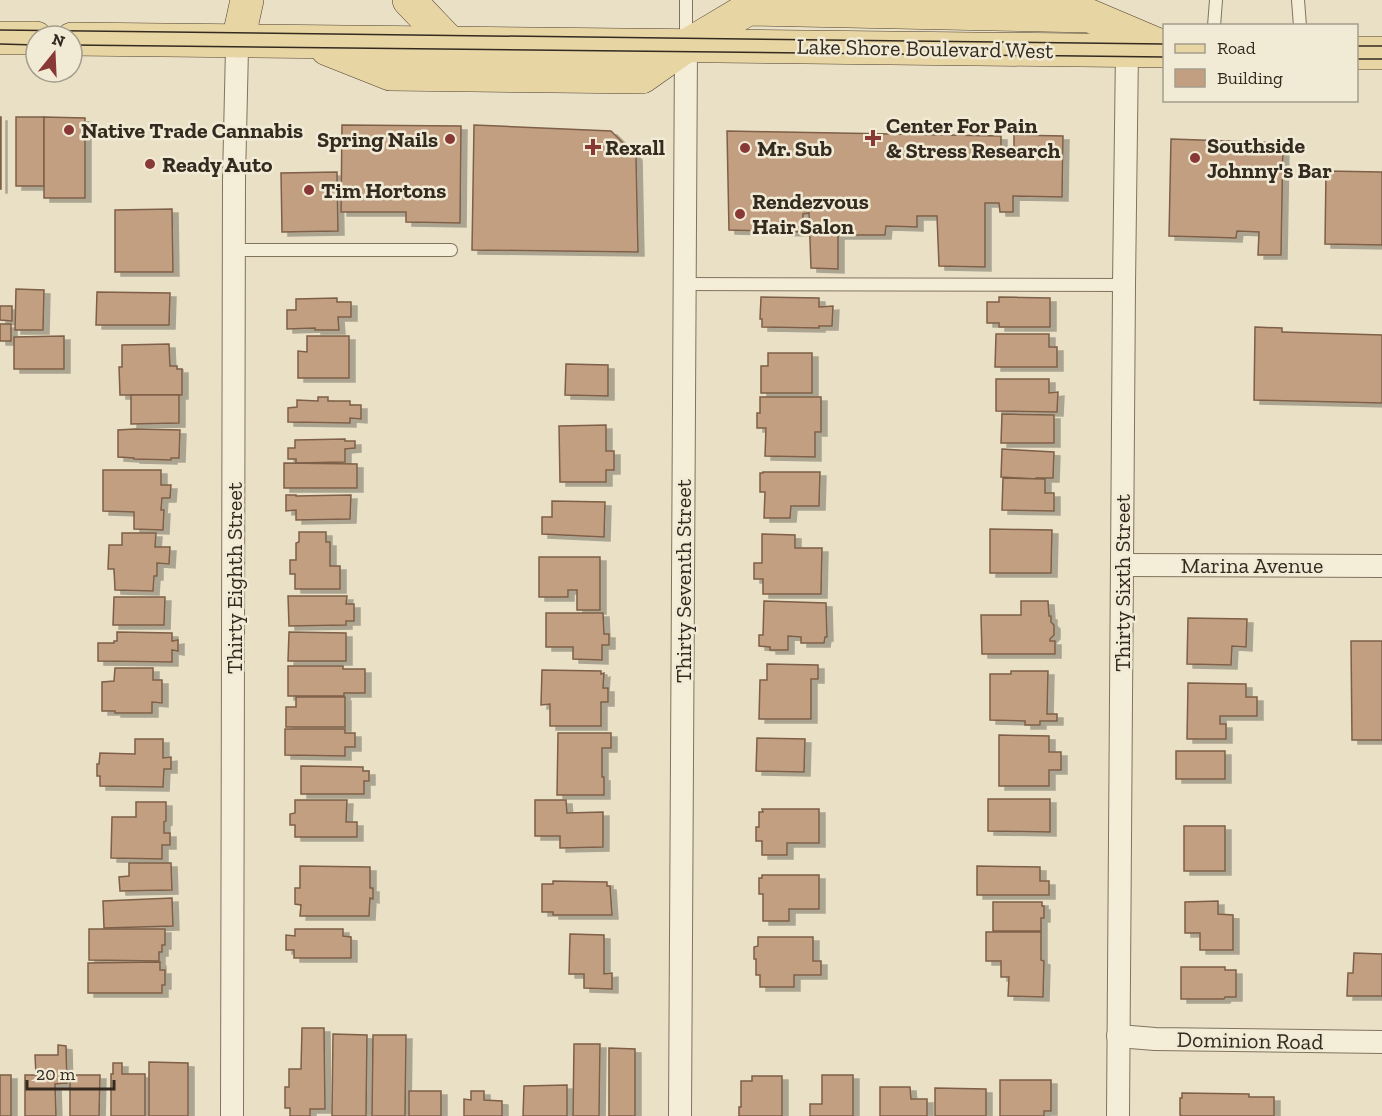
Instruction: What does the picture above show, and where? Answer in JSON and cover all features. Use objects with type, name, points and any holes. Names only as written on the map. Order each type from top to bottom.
[{"type":"main road","points":[[238,41],[247,0]]},
{"type":"main road","points":[[409,0],[450,43]]},
{"type":"main road","name":"Lake Shore Boulevard West","points":[[305,41],[390,74],[642,77],[686,46],[748,9],[1090,16],[1163,49]]},
{"type":"main road","points":[[0,38],[24,38]]},
{"type":"main road","name":"Lake Shore Boulevard West","points":[[84,39],[1163,49]]},
{"type":"main road","points":[[1358,52],[1382,53]]},
{"type":"street","name":"Thirty Eighth Street","points":[[232,1116],[234,179],[238,41]]},
{"type":"street","name":"Thirty Seventh Street","points":[[680,1116],[686,46]]},
{"type":"street","name":"Thirty Sixth Street","points":[[1118,1116],[1127,50]]},
{"type":"street","name":"Marina Avenue","points":[[1122,565],[1382,566]]},
{"type":"street","name":"Dominion Road","points":[[1118,1036],[1155,1039],[1382,1042]]},
{"type":"lane","points":[[686,0],[686,46]]},
{"type":"lane","points":[[1214,24],[1216,0]]},
{"type":"lane","points":[[1298,0],[1300,24]]},
{"type":"lane","points":[[235,250],[451,250]]},
{"type":"lane","points":[[685,284],[1124,285]]},
{"type":"building","points":[[1,117],[1,189],[0,189]]},
{"type":"building","points":[[16,117],[44,117],[44,186],[16,186]]},
{"type":"building","points":[[44,117],[85,118],[85,198],[44,198]]},
{"type":"building","points":[[342,125],[461,126],[460,223],[406,222],[406,212],[341,212]]},
{"type":"building","points":[[474,125],[611,131],[636,156],[638,252],[472,250]]},
{"type":"building","points":[[727,131],[1001,136],[1001,150],[1014,150],[1014,135],[1063,136],[1062,197],[1013,196],[1013,212],[1000,212],[999,203],[985,203],[985,267],[939,266],[937,216],[917,216],[917,227],[886,226],[885,235],[838,235],[838,269],[811,268],[809,213],[803,214],[803,232],[729,230]]},
{"type":"building","points":[[1171,139],[1283,143],[1281,255],[1258,255],[1259,232],[1237,231],[1236,238],[1169,236]]},
{"type":"building","points":[[1326,171],[1382,172],[1382,245],[1325,244]]},
{"type":"building","points":[[337,172],[338,231],[282,232],[281,173]]},
{"type":"building","points":[[172,209],[173,272],[115,272],[115,210]]},
{"type":"building","points":[[16,289],[44,290],[43,330],[15,330]]},
{"type":"building","points":[[97,292],[170,293],[169,325],[96,325]]},
{"type":"building","points":[[761,297],[819,298],[819,307],[833,306],[832,326],[819,326],[819,328],[762,327]]},
{"type":"building","points":[[999,297],[1050,298],[1050,327],[999,327],[999,323],[987,323],[987,302],[999,302]]},
{"type":"building","points":[[337,298],[337,302],[351,302],[351,317],[338,317],[339,330],[287,329],[287,310],[296,310],[296,299]]},
{"type":"building","points":[[0,306],[12,306],[12,321],[0,320]]},
{"type":"building","points":[[0,324],[11,324],[11,341],[0,341]]},
{"type":"building","points":[[1255,327],[1282,328],[1282,332],[1382,335],[1382,403],[1254,400]]},
{"type":"building","points":[[996,334],[1049,334],[1049,347],[1057,347],[1057,367],[995,367]]},
{"type":"building","points":[[64,336],[64,369],[14,369],[14,337]]},
{"type":"building","points":[[307,336],[349,336],[349,378],[298,378],[298,351],[307,352]]},
{"type":"building","points":[[169,344],[170,366],[182,369],[182,395],[120,395],[119,367],[122,367],[122,345]]},
{"type":"building","points":[[768,353],[812,353],[812,393],[761,393],[761,366],[768,366]]},
{"type":"building","points":[[566,364],[608,365],[608,396],[565,395]]},
{"type":"building","points":[[996,379],[1049,379],[1049,393],[1058,392],[1057,412],[996,411]]},
{"type":"building","points":[[131,395],[179,395],[179,423],[131,424]]},
{"type":"building","points":[[318,397],[328,397],[328,401],[350,401],[350,405],[361,405],[361,419],[350,418],[350,423],[288,422],[288,408],[297,407],[297,400],[318,401]]},
{"type":"building","points":[[760,397],[821,397],[821,432],[815,432],[815,457],[765,456],[766,428],[757,428]]},
{"type":"building","points":[[1002,414],[1054,415],[1054,443],[1001,443]]},
{"type":"building","points":[[606,425],[606,451],[614,451],[614,470],[606,470],[606,482],[560,482],[559,426]]},
{"type":"building","points":[[118,430],[180,430],[179,458],[171,458],[171,460],[118,457]]},
{"type":"building","points":[[345,439],[345,441],[355,441],[355,448],[345,449],[345,462],[296,463],[296,459],[288,459],[288,448],[295,448],[295,440]]},
{"type":"building","points":[[1002,449],[1054,452],[1053,478],[1001,477]]},
{"type":"building","points":[[284,463],[357,464],[357,488],[284,488]]},
{"type":"building","points":[[103,470],[161,470],[161,485],[171,485],[170,498],[162,498],[163,530],[134,529],[134,512],[103,511]]},
{"type":"building","points":[[820,472],[819,506],[791,506],[790,518],[764,518],[765,492],[760,492],[760,473]]},
{"type":"building","points":[[1003,478],[1045,479],[1045,493],[1054,493],[1054,511],[1002,510]]},
{"type":"building","points":[[286,495],[351,495],[350,519],[296,520],[296,510],[286,511]]},
{"type":"building","points":[[552,501],[605,502],[604,537],[542,534],[542,517],[552,517]]},
{"type":"building","points":[[990,529],[1052,530],[1051,573],[990,573]]},
{"type":"building","points":[[299,532],[326,532],[326,542],[330,542],[330,566],[340,566],[340,589],[295,589],[295,574],[290,574],[290,560],[296,560],[296,543],[299,542]]},
{"type":"building","points":[[122,533],[156,533],[155,547],[170,547],[169,564],[157,563],[157,576],[154,576],[153,591],[115,590],[114,569],[108,569],[109,545],[122,545]]},
{"type":"building","points":[[762,534],[795,535],[795,548],[822,548],[821,594],[763,594],[763,579],[754,579],[754,563],[762,563]]},
{"type":"building","points":[[539,557],[600,557],[600,610],[577,610],[577,590],[568,590],[568,597],[539,597]]},
{"type":"building","points":[[288,596],[347,596],[346,604],[354,604],[354,621],[346,621],[346,625],[289,626]]},
{"type":"building","points":[[114,597],[165,597],[164,625],[113,625]]},
{"type":"building","points":[[764,601],[826,603],[827,637],[824,643],[801,643],[801,637],[788,636],[788,650],[770,650],[770,647],[759,646],[759,635],[763,635]]},
{"type":"building","points":[[1021,601],[1048,601],[1049,616],[1054,625],[1054,635],[1050,641],[1055,641],[1055,654],[982,654],[981,615],[1021,615]]},
{"type":"building","points":[[546,613],[603,613],[604,634],[609,634],[609,645],[602,645],[602,660],[573,659],[573,647],[546,647]]},
{"type":"building","points":[[1188,618],[1247,619],[1246,647],[1232,646],[1231,665],[1187,664]]},
{"type":"building","points":[[117,632],[172,633],[172,641],[178,640],[178,651],[172,650],[172,662],[98,661],[98,643],[114,643],[117,641]]},
{"type":"building","points":[[289,632],[346,633],[346,661],[288,661]]},
{"type":"building","points":[[1351,641],[1382,641],[1382,740],[1352,740]]},
{"type":"building","points":[[767,664],[818,665],[818,679],[811,679],[811,719],[759,719],[760,680],[767,680]]},
{"type":"building","points":[[288,666],[343,666],[343,669],[365,669],[365,693],[344,693],[344,696],[288,696]]},
{"type":"building","points":[[115,668],[153,668],[153,680],[162,680],[162,703],[152,702],[152,713],[102,711],[102,682],[114,681]]},
{"type":"building","points":[[542,670],[601,671],[601,674],[604,673],[603,688],[608,688],[608,702],[601,702],[601,726],[550,726],[550,704],[541,705]]},
{"type":"building","points":[[1011,671],[1048,671],[1047,714],[1057,714],[1057,721],[1040,721],[1040,725],[1025,725],[1025,721],[990,720],[990,674],[1011,674]]},
{"type":"building","points":[[1188,683],[1246,684],[1246,697],[1257,697],[1257,716],[1220,716],[1220,724],[1226,724],[1226,739],[1187,739]]},
{"type":"building","points":[[296,697],[345,697],[345,727],[286,727],[286,707],[296,707]]},
{"type":"building","points":[[285,729],[345,729],[345,733],[355,733],[355,747],[345,747],[345,756],[285,755]]},
{"type":"building","points":[[558,733],[611,733],[611,748],[602,748],[604,795],[557,795]]},
{"type":"building","points":[[999,735],[1049,736],[1049,752],[1061,752],[1061,770],[1049,770],[1049,786],[999,786]]},
{"type":"building","points":[[757,738],[805,739],[804,772],[756,771]]},
{"type":"building","points":[[135,739],[163,739],[163,758],[171,757],[171,769],[164,769],[163,787],[100,786],[97,764],[99,764],[100,753],[135,754]]},
{"type":"building","points":[[1176,751],[1225,751],[1225,779],[1176,779]]},
{"type":"building","points":[[301,766],[363,767],[363,771],[369,771],[369,781],[364,781],[364,794],[301,794]]},
{"type":"building","points":[[988,799],[1050,799],[1050,832],[988,831]]},
{"type":"building","points":[[295,800],[347,800],[346,822],[357,822],[357,837],[295,837],[295,825],[290,825],[290,814],[295,813]]},
{"type":"building","points":[[535,800],[566,800],[567,813],[603,812],[603,847],[560,848],[560,836],[535,836]]},
{"type":"building","points":[[136,802],[166,802],[164,833],[170,833],[170,845],[162,845],[162,859],[111,858],[112,817],[136,817]]},
{"type":"building","points":[[762,809],[819,809],[819,843],[787,843],[787,855],[762,855],[762,841],[756,841],[756,827],[759,827],[759,812],[763,812]]},
{"type":"building","points":[[1184,826],[1225,826],[1225,871],[1184,871]]},
{"type":"building","points":[[129,863],[171,863],[172,890],[120,891],[119,877],[129,876]]},
{"type":"building","points":[[300,866],[370,867],[370,888],[373,888],[373,899],[370,898],[369,916],[300,916],[301,905],[295,904],[295,888],[300,888]]},
{"type":"building","points":[[977,866],[1040,867],[1040,881],[1049,881],[1049,895],[977,895]]},
{"type":"building","points":[[762,875],[819,875],[819,909],[789,909],[789,921],[763,921],[763,894],[759,894],[759,878],[762,878]]},
{"type":"building","points":[[553,881],[607,882],[607,886],[610,886],[612,915],[553,915],[553,912],[542,912],[542,884],[553,884]]},
{"type":"building","points":[[172,898],[173,926],[104,928],[103,901]]},
{"type":"building","points":[[1218,901],[1218,914],[1233,915],[1233,950],[1200,950],[1200,933],[1185,933],[1185,902]]},
{"type":"building","points":[[993,902],[1042,902],[1044,918],[1041,918],[1041,931],[993,931]]},
{"type":"building","points":[[89,929],[165,929],[165,945],[162,945],[162,952],[159,952],[159,961],[89,960]]},
{"type":"building","points":[[295,929],[343,929],[343,936],[351,937],[351,958],[294,958],[294,950],[286,950],[286,935],[295,936]]},
{"type":"building","points":[[986,932],[1041,932],[1041,960],[1044,961],[1043,997],[1008,996],[1009,977],[1001,977],[1001,961],[986,961]]},
{"type":"building","points":[[570,934],[604,935],[604,974],[612,973],[612,989],[584,988],[584,974],[569,974]]},
{"type":"building","points":[[758,937],[813,937],[813,961],[821,961],[821,975],[794,975],[794,987],[760,987],[760,975],[756,975],[756,959],[754,959],[754,947],[758,946]]},
{"type":"building","points":[[1354,953],[1382,954],[1382,996],[1347,996],[1348,973],[1353,973]]},
{"type":"building","points":[[160,962],[160,970],[165,970],[165,985],[162,985],[162,993],[88,993],[88,963]]},
{"type":"building","points":[[1181,967],[1225,967],[1225,970],[1236,970],[1236,997],[1181,999]]},
{"type":"building","points":[[302,1028],[324,1028],[325,1109],[310,1109],[310,1116],[290,1116],[290,1108],[285,1108],[285,1087],[289,1087],[289,1069],[301,1069]]},
{"type":"building","points":[[333,1034],[367,1035],[366,1116],[332,1116]]},
{"type":"building","points":[[373,1035],[406,1035],[405,1116],[372,1116]]},
{"type":"building","points":[[574,1044],[600,1044],[599,1116],[573,1116]]},
{"type":"building","points":[[58,1045],[66,1046],[67,1083],[55,1084],[56,1116],[25,1116],[25,1075],[36,1075],[35,1055],[58,1055]]},
{"type":"building","points":[[609,1048],[635,1049],[635,1116],[609,1116]]},
{"type":"building","points":[[149,1062],[188,1063],[188,1116],[149,1116]]},
{"type":"building","points":[[113,1063],[122,1063],[122,1074],[145,1074],[145,1116],[111,1116]]},
{"type":"building","points":[[0,1075],[11,1075],[11,1116],[0,1116]]},
{"type":"building","points":[[70,1075],[100,1075],[99,1116],[70,1116]]},
{"type":"building","points":[[822,1075],[853,1075],[853,1116],[810,1116],[810,1104],[822,1104]]},
{"type":"building","points":[[752,1076],[782,1076],[782,1116],[739,1116],[741,1081],[752,1081]]},
{"type":"building","points":[[1000,1080],[1051,1080],[1051,1111],[1044,1111],[1044,1116],[1000,1116]]},
{"type":"building","points":[[567,1085],[567,1116],[523,1116],[524,1086]]},
{"type":"building","points":[[880,1087],[910,1087],[911,1099],[927,1099],[927,1116],[880,1116]]},
{"type":"building","points":[[935,1088],[986,1089],[986,1116],[935,1116]]},
{"type":"building","points":[[409,1091],[441,1091],[441,1116],[409,1116]]},
{"type":"building","points":[[471,1091],[484,1091],[484,1100],[502,1101],[502,1116],[464,1116],[464,1099],[471,1100]]},
{"type":"building","points":[[1182,1093],[1249,1094],[1249,1097],[1274,1097],[1274,1116],[1182,1116],[1180,1115],[1180,1098],[1182,1098]]},
{"type":"tram line","points":[[0,30],[1163,44]]},
{"type":"tram line","points":[[0,44],[24,45]]},
{"type":"tram line","points":[[84,45],[1163,57]]},
{"type":"tram line","points":[[1358,46],[1382,46]]},
{"type":"tram line","points":[[1358,59],[1382,59]]},
{"type":"place","name":"Native Trade Cannabis","points":[[69,130]]},
{"type":"place","name":"Center For Pain & Stress Research","points":[[873,138]]},
{"type":"place","name":"Spring Nails","points":[[450,139]]},
{"type":"place","name":"Rexall","points":[[593,147]]},
{"type":"place","name":"Mr. Sub","points":[[745,148]]},
{"type":"place","name":"Southside Johnny's Bar","points":[[1195,158]]},
{"type":"place","name":"Ready Auto","points":[[150,164]]},
{"type":"place","name":"Tim Hortons","points":[[309,190]]},
{"type":"place","name":"Rendezvous Hair Salon","points":[[740,214]]}]
